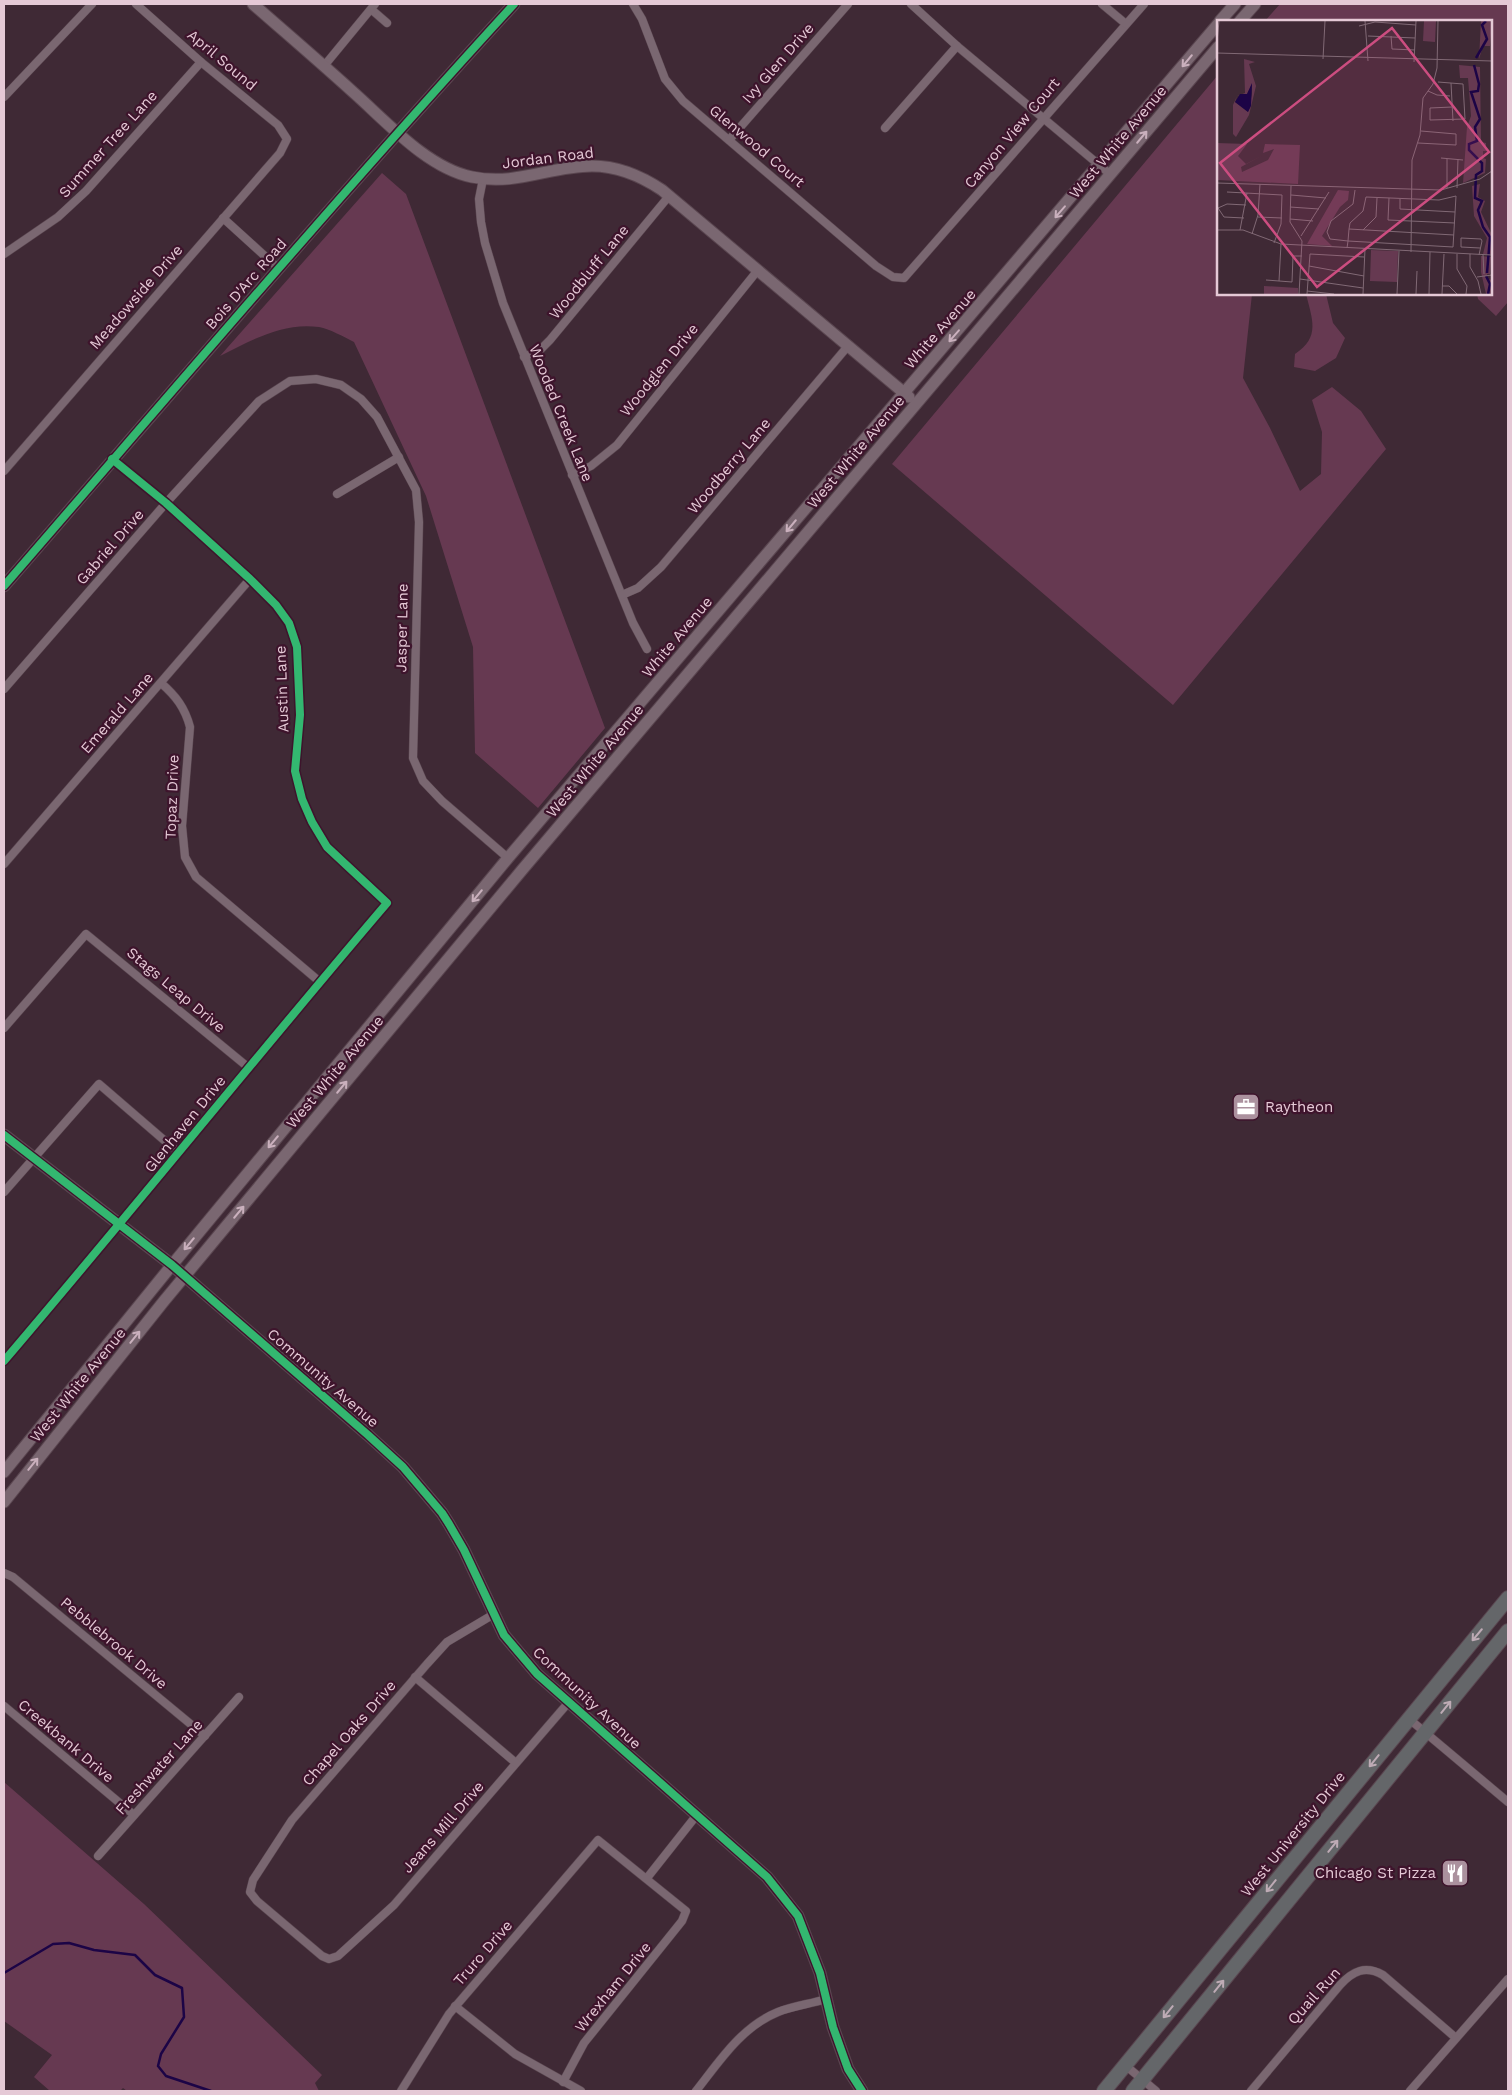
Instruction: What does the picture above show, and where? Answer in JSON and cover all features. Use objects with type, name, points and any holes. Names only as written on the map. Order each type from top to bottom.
[{"type":"highway","name":"West University Drive","points":[[1104,2091],[1508,1598]]},
{"type":"highway","points":[[1133,2091],[1508,1631]]},
{"type":"main road","name":"Jordan Road","points":[[253,4],[397,132],[436,163],[461,174],[504,180],[591,166],[608,167],[648,180],[916,403]]},
{"type":"main road","name":"Bois D'Arc Road","points":[[4,585],[397,132],[514,4]]},
{"type":"main road","name":"White Avenue","points":[[1222,20],[1235,4]]},
{"type":"main road","points":[[1241,20],[1255,4]]},
{"type":"main road","name":"White Avenue","points":[[508,858],[1217,25]]},
{"type":"main road","name":"West White Avenue","points":[[4,1502],[185,1276],[522,870],[1217,48]]},
{"type":"main road","points":[[508,858],[522,870]]},
{"type":"main road","name":"West White Avenue","points":[[4,1472],[508,858]]},
{"type":"main road","name":"Community Avenue","points":[[4,1135],[172,1265],[368,1435],[413,1478],[449,1524],[464,1550],[504,1635],[536,1674],[767,1877],[798,1916],[820,1973],[833,2027],[848,2069],[862,2091]]},
{"type":"street","points":[[4,97],[92,4]]},
{"type":"street","name":"April Sound","points":[[136,4],[201,62],[278,126],[285,133],[287,140]]},
{"type":"street","name":"Glenwood Court","points":[[634,4],[642,19],[658,63],[672,89],[683,101],[876,266],[893,277],[900,278]]},
{"type":"street","name":"Ivy Glen Drive","points":[[729,140],[848,4]]},
{"type":"street","points":[[910,4],[957,46],[1110,174]]},
{"type":"street","points":[[1102,4],[1126,24]]},
{"type":"street","name":"Canyon View Court","points":[[900,278],[908,276],[1144,4]]},
{"type":"street","points":[[324,66],[373,7],[387,23]]},
{"type":"street","points":[[884,128],[957,46]]},
{"type":"street","name":"Summer Tree Lane","points":[[4,254],[58,217],[80,198],[201,62]]},
{"type":"street","name":"Meadowside Drive","points":[[4,471],[280,153],[287,140]]},
{"type":"street","name":"Wooded Creek Lane","points":[[483,178],[479,199],[481,222],[485,243],[503,304],[633,623],[648,649]]},
{"type":"street","name":"Woodbluff Lane","points":[[524,357],[541,349],[550,340],[669,196]]},
{"type":"street","points":[[223,218],[278,268]]},
{"type":"street","name":"Woodglen Drive","points":[[572,475],[591,466],[617,445],[758,270]]},
{"type":"street","name":"Woodberry Lane","points":[[622,595],[638,588],[662,568],[848,346]]},
{"type":"street","name":"Gabriel Drive","points":[[4,689],[166,503],[259,401],[290,381],[316,379],[341,385]]},
{"type":"street","name":"Jasper Lane","points":[[341,385],[361,399],[377,416],[416,490],[419,522],[413,758],[423,781],[442,802],[508,858]]},
{"type":"street","points":[[337,494],[399,457]]},
{"type":"street","name":"Austin Lane","points":[[112,459],[166,503],[250,580],[280,611],[289,624],[298,647],[300,715],[295,771],[302,799],[312,822],[327,846],[387,902]]},
{"type":"street","name":"Emerald Lane","points":[[4,864],[250,580]]},
{"type":"street","name":"Topaz Drive","points":[[161,683],[175,695],[186,715],[190,728],[182,826],[185,857],[196,877],[320,982]]},
{"type":"street","name":"Glenhaven Drive","points":[[4,1361],[120,1225],[387,902]]},
{"type":"street","name":"Stags Leap Drive","points":[[4,1028],[86,934],[249,1068]]},
{"type":"street","points":[[4,1192],[99,1084],[179,1153]]},
{"type":"street","name":"Pebblebrook Drive","points":[[4,1573],[13,1577],[205,1736]]},
{"type":"street","name":"Chapel Oaks Drive","points":[[330,1959],[322,1956],[257,1901],[250,1892],[253,1880],[292,1820],[415,1677],[447,1642],[494,1614]]},
{"type":"street","points":[[415,1677],[516,1763]]},
{"type":"street","name":"Freshwater Lane","points":[[98,1856],[239,1697]]},
{"type":"street","name":"Jeans Mill Drive","points":[[330,1959],[338,1956],[394,1904],[568,1703]]},
{"type":"street","name":"Creekbank Drive","points":[[4,1706],[134,1815]]},
{"type":"street","points":[[1408,1718],[1508,1802]]},
{"type":"street","points":[[646,1878],[696,1816]]},
{"type":"street","name":"Truro Drive","points":[[401,2091],[430,2042],[455,2006],[598,1840],[646,1878]]},
{"type":"street","name":"Wrexham Drive","points":[[563,2082],[584,2043],[682,1921],[686,1911],[646,1878]]},
{"type":"street","name":"Quail Run","points":[[1251,2091],[1340,1985],[1352,1974],[1360,1970],[1373,1969],[1383,1974],[1456,2038]]},
{"type":"street","points":[[1410,2091],[1508,1979]]},
{"type":"street","points":[[696,2091],[738,2039],[758,2024],[777,2012],[826,2000]]},
{"type":"street","points":[[455,2006],[515,2054],[581,2091]]},
{"type":"street","points":[[1125,2065],[1156,2091]]},
{"type":"shaded area","points":[[1280,4],[1508,4],[1508,302],[1496,316],[1478,299],[1477,295],[1492,295],[1492,20],[1266,20]]},
{"type":"shaded area","points":[[1217,76],[1217,295],[1252,295],[1243,378],[1270,428],[1300,491],[1321,474],[1322,432],[1312,400],[1332,387],[1361,411],[1386,449],[1173,705],[892,464]]},
{"type":"shaded area","points":[[382,173],[406,194],[605,728],[538,808],[475,753],[473,647],[426,496],[354,342],[337,333],[319,327],[293,327],[268,334],[220,356]]},
{"type":"shaded area","points":[[1306,295],[1326,295],[1333,323],[1345,338],[1336,358],[1315,371],[1294,367],[1295,354],[1309,341],[1312,319]]},
{"type":"shaded area","points":[[4,1782],[144,1904],[322,2075],[315,2083],[319,2091],[127,2091],[123,2088],[120,2091],[50,2091],[34,2077],[52,2055],[4,2021]]},
{"type":"waterway","points":[[4,1973],[53,1944],[69,1943],[94,1950],[135,1955],[155,1975],[182,1988],[184,2017],[161,2054],[158,2066],[166,2076],[211,2091]]},
{"type":"cycle path","points":[[4,586],[321,220],[514,4]]},
{"type":"cycle path","points":[[4,1361],[387,903],[327,847],[312,822],[302,799],[295,771],[300,715],[297,647],[289,623],[276,605],[250,579],[166,503],[112,459]]},
{"type":"cycle path","points":[[4,1135],[172,1265],[403,1467],[442,1513],[464,1550],[504,1635],[537,1674],[767,1877],[798,1916],[820,1973],[833,2027],[848,2069],[862,2091]]},
{"type":"place","name":"Raytheon","points":[[1246,1107]]},
{"type":"place","name":"Chicago St Pizza","points":[[1455,1873]]}]
